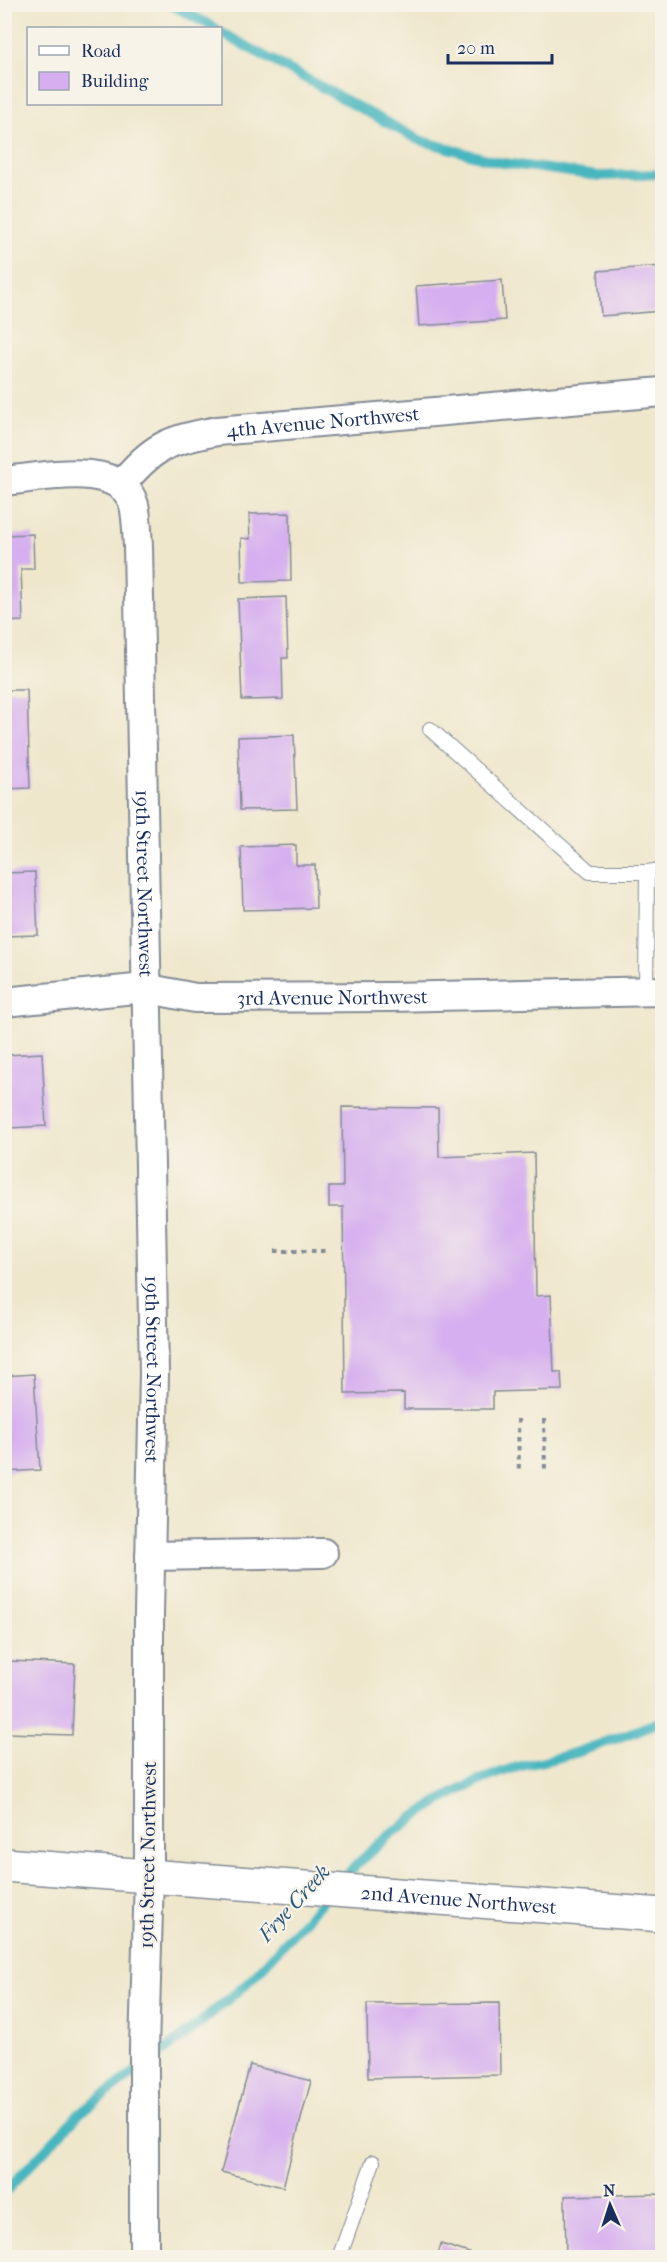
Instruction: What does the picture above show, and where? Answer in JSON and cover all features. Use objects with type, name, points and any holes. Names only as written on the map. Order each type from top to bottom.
[{"type":"main road","name":"2nd Avenue Northwest","points":[[4,1865],[663,1915]]},
{"type":"street","name":"4th Avenue Northwest","points":[[121,484],[138,464],[163,445],[217,431],[663,392]]},
{"type":"street","points":[[4,481],[93,474],[111,478],[121,484]]},
{"type":"street","name":"19th Street Northwest","points":[[121,484],[134,505],[138,546],[154,1373],[144,2049],[144,2258]]},
{"type":"street","name":"3rd Avenue Northwest","points":[[4,1002],[145,988],[195,998],[390,997],[654,991]]},
{"type":"street","points":[[150,1556],[323,1553]]},
{"type":"lane","points":[[430,729],[590,872],[663,870]]},
{"type":"lane","points":[[647,872],[654,991]]},
{"type":"lane","points":[[339,2258],[373,2162]]},
{"type":"path","points":[[276,1251],[328,1251]]},
{"type":"path","points":[[518,1419],[519,1473]]},
{"type":"path","points":[[544,1419],[545,1472]]},
{"type":"building","points":[[662,266],[662,311],[601,316],[598,271]]},
{"type":"building","points":[[502,280],[505,320],[419,326],[416,286]]},
{"type":"building","points":[[290,513],[291,581],[242,582],[241,538],[250,539],[249,514]]},
{"type":"building","points":[[33,534],[34,569],[21,569],[23,621],[4,622],[4,535]]},
{"type":"building","points":[[286,597],[288,658],[282,658],[283,699],[242,700],[238,599]]},
{"type":"building","points":[[4,690],[27,690],[30,788],[4,789]]},
{"type":"building","points":[[294,735],[297,809],[240,810],[238,737]]},
{"type":"building","points":[[296,845],[296,865],[315,865],[316,908],[243,910],[241,847]]},
{"type":"building","points":[[35,872],[38,935],[4,936],[4,873]]},
{"type":"building","points":[[42,1053],[46,1126],[9,1128],[6,1055]]},
{"type":"building","points":[[342,1107],[438,1108],[439,1157],[534,1153],[536,1296],[551,1295],[554,1372],[561,1372],[562,1390],[493,1392],[493,1409],[404,1409],[404,1393],[345,1394],[343,1207],[329,1207],[329,1187],[343,1187]]},
{"type":"building","points":[[34,1374],[40,1470],[4,1472],[4,1376]]},
{"type":"building","points":[[9,1661],[75,1664],[72,1735],[6,1733]]},
{"type":"building","points":[[499,2003],[500,2075],[368,2078],[367,2004]]},
{"type":"building","points":[[250,2065],[311,2081],[283,2187],[221,2172]]},
{"type":"building","points":[[662,2194],[662,2258],[566,2258],[565,2196]]},
{"type":"building","points":[[441,2244],[482,2257],[482,2258],[437,2258]]},
{"type":"waterway","points":[[170,4],[213,27]]},
{"type":"waterway","points":[[222,33],[419,140],[497,162],[598,176],[662,174]]},
{"type":"waterway","name":"Frye Creek","points":[[338,1884],[373,1849],[393,1833],[434,1804],[456,1792],[510,1769],[576,1752],[662,1721]]},
{"type":"waterway","name":"Frye Creek","points":[[4,2193],[80,2113],[189,2032],[249,1982],[327,1896]]}]
